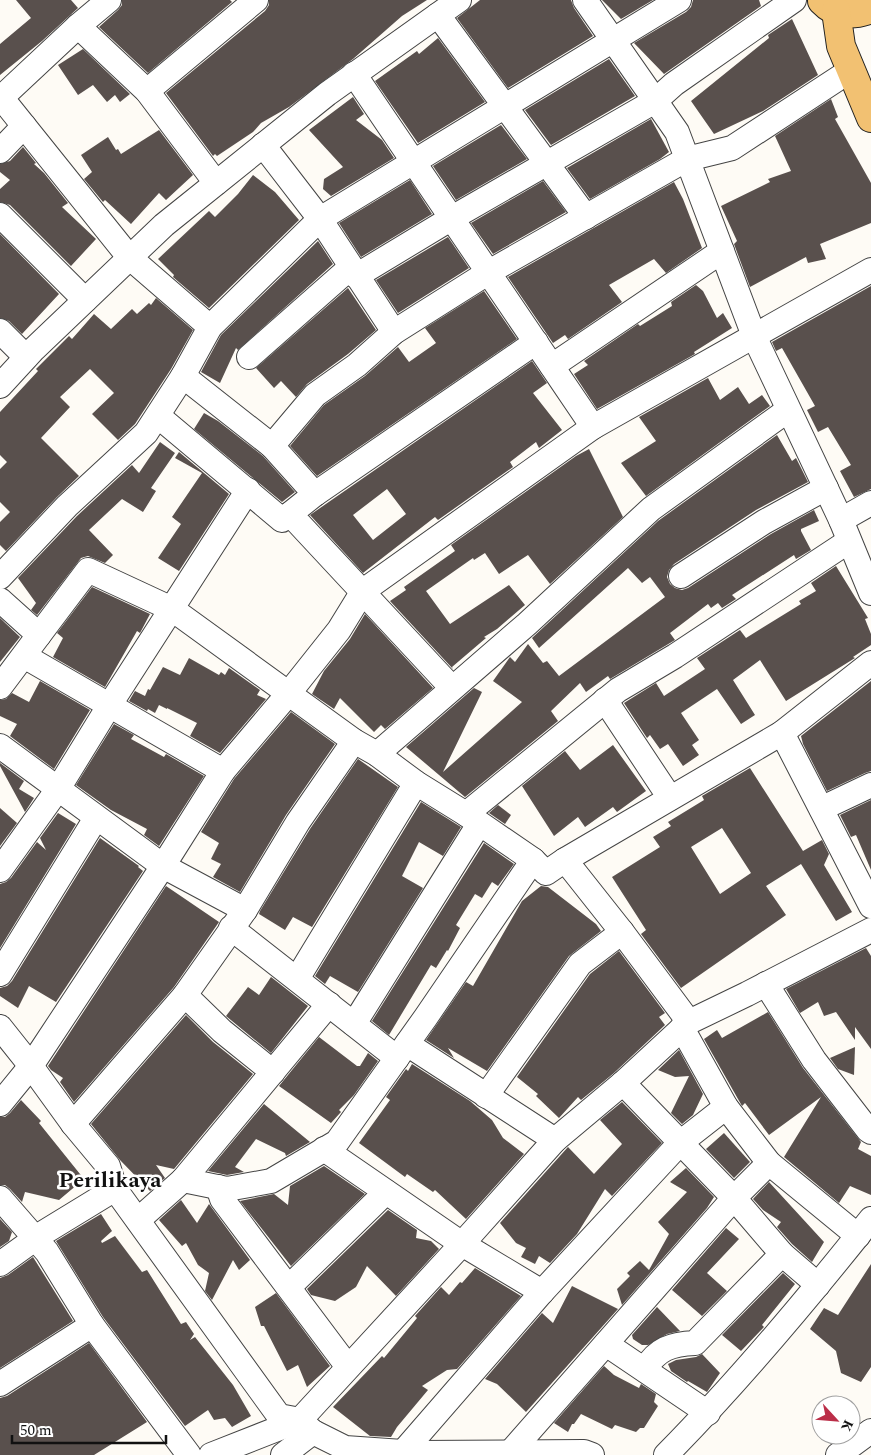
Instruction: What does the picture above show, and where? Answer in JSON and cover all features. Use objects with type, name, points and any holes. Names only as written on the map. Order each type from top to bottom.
[{"type":"main road","points":[[829,6],[848,14],[861,13],[871,8]]},
{"type":"main road","points":[[829,6],[841,46],[871,118]]},
{"type":"street","points":[[108,0],[1,97],[129,257],[210,327]]},
{"type":"street","points":[[147,91],[256,0]]},
{"type":"street","points":[[0,386],[26,357],[164,225],[354,74],[459,0]]},
{"type":"street","points":[[585,0],[677,132],[754,336],[826,488],[871,593]]},
{"type":"street","points":[[0,577],[67,506],[146,434],[183,376],[210,327],[320,219],[678,0]]},
{"type":"street","points":[[249,357],[354,272],[655,101],[674,84],[794,0]]},
{"type":"street","points":[[438,15],[545,164],[586,217]]},
{"type":"street","points":[[78,26],[147,91],[216,183]]},
{"type":"street","points":[[272,446],[315,395],[357,364],[394,332],[489,272],[687,159],[732,148],[851,70]]},
{"type":"street","points":[[354,74],[593,427]]},
{"type":"street","points":[[0,151],[24,126]]},
{"type":"street","points":[[263,145],[320,219],[394,332]]},
{"type":"street","points":[[0,215],[85,300]]},
{"type":"street","points":[[552,366],[722,251]]},
{"type":"street","points":[[0,1104],[31,1066],[163,866],[222,771],[339,630],[363,591],[593,427],[871,270]]},
{"type":"street","points":[[0,331],[26,357]]},
{"type":"street","points":[[158,416],[282,520],[315,494],[536,342]]},
{"type":"street","points":[[183,376],[272,446],[315,494]]},
{"type":"street","points":[[377,754],[527,624],[651,509],[788,410]]},
{"type":"street","points":[[681,576],[764,522],[826,488]]},
{"type":"street","points":[[0,870],[58,789],[248,490]]},
{"type":"street","points":[[354,1024],[473,819],[618,690],[675,656],[845,530],[871,503]]},
{"type":"street","points":[[290,514],[452,688]]},
{"type":"street","points":[[222,771],[109,706],[9,670],[39,635],[88,570],[172,609],[354,741],[377,754],[416,783],[534,860],[546,873],[782,733],[871,663]]},
{"type":"street","points":[[0,600],[39,635]]},
{"type":"street","points":[[606,700],[670,798]]},
{"type":"street","points":[[782,733],[868,893]]},
{"type":"street","points":[[73,1124],[185,995],[238,919],[298,822],[354,741]]},
{"type":"street","points":[[0,746],[96,818],[238,919],[297,979],[354,1024],[486,1096],[555,1140]]},
{"type":"street","points":[[297,979],[416,783]]},
{"type":"street","points":[[822,810],[871,784]]},
{"type":"street","points":[[0,974],[96,818]]},
{"type":"street","points":[[183,1180],[227,1189],[271,1181],[337,1142],[534,860]]},
{"type":"street","points":[[565,860],[622,932],[685,1025],[726,1107],[769,1163],[864,1228],[818,1286],[708,1413],[666,1455]]},
{"type":"street","points":[[283,1455],[348,1367],[555,1140],[623,1083],[685,1025],[871,930]]},
{"type":"street","points":[[486,1096],[580,964],[622,932]]},
{"type":"street","points":[[766,984],[814,1060],[871,1132]]},
{"type":"street","points":[[185,995],[222,1031],[273,1072]]},
{"type":"street","points":[[138,1220],[183,1180],[329,1004]]},
{"type":"street","points":[[0,1027],[73,1124],[108,1166],[115,1189],[279,1416],[306,1426],[345,1448],[417,1454],[584,1452],[592,1455]]},
{"type":"street","points":[[623,1083],[734,1198],[782,1254],[818,1286]]},
{"type":"street","points":[[403,1452],[542,1292],[680,1144],[726,1107]]},
{"type":"street","points":[[324,1150],[462,1244],[542,1292]]},
{"type":"street","points":[[509,1454],[734,1198],[769,1163]]},
{"type":"street","points":[[218,1187],[222,1199],[348,1367]]},
{"type":"street","points":[[0,1264],[36,1238],[115,1189]]},
{"type":"street","points":[[289,1287],[386,1192]]},
{"type":"street","points":[[0,1198],[47,1252],[92,1325],[189,1455]]},
{"type":"street","points":[[645,1369],[661,1350],[678,1344],[694,1343],[782,1254]]},
{"type":"street","points":[[0,1384],[92,1325]]},
{"type":"street","points":[[606,1344],[708,1413]]},
{"type":"street","points":[[211,1455],[306,1426]]},
{"type":"street","points":[[838,1455],[871,1431]]},
{"type":"building","points":[[16,0],[71,0],[78,8],[42,41],[0,75],[0,44],[31,18]]},
{"type":"building","points":[[122,0],[230,0],[232,2],[148,73],[99,27],[118,10],[122,5]]},
{"type":"building","points":[[269,0],[427,0],[402,16],[353,59],[289,107],[261,123],[253,132],[217,156],[215,154],[213,156],[166,93],[265,11],[269,5]]},
{"type":"building","points":[[480,0],[571,0],[574,8],[593,36],[508,88],[457,18]]},
{"type":"building","points":[[602,0],[653,0],[621,19]]},
{"type":"building","points":[[693,0],[759,0],[761,6],[664,74],[634,43],[686,12],[691,7]]},
{"type":"building","points":[[792,19],[818,75],[763,111],[714,134],[691,101],[769,38],[768,35]]},
{"type":"building","points":[[438,38],[485,102],[418,143],[375,81],[417,51],[419,54]]},
{"type":"building","points":[[83,49],[130,94],[120,102],[115,95],[107,102],[93,85],[78,95],[58,65]]},
{"type":"building","points":[[609,59],[635,96],[551,145],[525,110]]},
{"type":"building","points":[[353,97],[364,114],[356,120],[382,140],[394,158],[331,196],[323,189],[324,179],[343,167],[309,130]]},
{"type":"building","points":[[831,99],[838,117],[835,119],[871,183],[871,223],[820,244],[826,259],[808,263],[806,257],[750,287],[734,244],[737,241],[721,206],[770,182],[768,179],[791,171],[775,136]]},
{"type":"building","points":[[651,119],[669,152],[590,199],[567,168]]},
{"type":"building","points":[[501,125],[527,159],[456,200],[433,166]]},
{"type":"building","points":[[159,130],[193,175],[166,200],[159,193],[131,224],[105,200],[103,202],[84,179],[92,172],[81,155],[108,137],[116,150],[118,149],[121,154]]},
{"type":"building","points":[[23,147],[36,163],[34,164],[44,173],[68,203],[62,207],[96,239],[71,266],[10,205],[0,202],[0,189],[10,180],[0,172],[0,164],[10,161]]},
{"type":"building","points":[[253,175],[275,192],[299,220],[209,308],[173,277],[174,275],[158,259],[209,211],[215,217],[238,194]]},
{"type":"building","points":[[410,180],[432,214],[361,257],[339,223]]},
{"type":"building","points":[[543,181],[566,212],[493,254],[471,223]]},
{"type":"building","points":[[674,182],[683,199],[702,248],[666,273],[654,259],[609,285],[622,302],[568,339],[565,335],[553,343],[508,277]]},
{"type":"building","points":[[0,234],[59,294],[22,334],[9,321],[0,318]]},
{"type":"building","points":[[448,237],[469,268],[398,313],[376,280]]},
{"type":"building","points":[[318,241],[333,264],[238,350],[236,348],[220,383],[201,372],[221,335]]},
{"type":"building","points":[[696,285],[703,291],[717,318],[723,313],[732,328],[694,352],[695,354],[597,409],[574,374],[588,365],[584,361],[638,324],[640,326],[672,306],[671,302]]},
{"type":"building","points":[[871,286],[871,489],[854,497],[840,471],[851,465],[828,427],[818,432],[807,410],[815,406],[782,348],[776,351],[772,342]]},
{"type":"building","points":[[348,288],[376,330],[348,354],[307,384],[296,397],[281,381],[274,388],[256,368]]},
{"type":"building","points":[[484,291],[517,339],[317,476],[290,446],[324,405],[365,376],[398,347],[409,362],[436,343],[425,328]]},
{"type":"building","points":[[156,298],[193,330],[171,369],[135,424],[118,440],[92,414],[114,393],[90,369],[60,397],[70,407],[41,438],[79,476],[6,551],[0,545],[0,522],[10,512],[0,502],[0,469],[7,462],[0,455],[0,412],[38,371],[36,369],[69,336],[72,339],[94,314],[111,329],[132,309],[137,314],[149,303],[151,305]]},
{"type":"building","points":[[532,361],[547,383],[533,393],[562,430],[539,448],[536,442],[510,462],[513,467],[438,520],[435,517],[363,573],[310,515]],"holes":[[[387,489],[406,514],[373,540],[353,515]]]},
{"type":"building","points":[[708,378],[720,400],[738,387],[749,404],[762,395],[770,406],[646,496],[621,463],[656,441],[639,417]]},
{"type":"building","points":[[204,413],[218,421],[263,456],[295,492],[282,502],[194,429]]},
{"type":"building","points":[[777,435],[792,461],[796,458],[808,482],[756,510],[674,564],[669,570],[667,577],[670,584],[675,588],[682,590],[688,588],[771,534],[814,510],[819,521],[801,529],[811,550],[796,559],[794,555],[732,595],[736,599],[722,608],[718,603],[711,608],[708,604],[670,633],[675,640],[610,679],[608,676],[586,692],[580,683],[551,711],[558,721],[465,797],[406,747],[474,688],[482,692],[443,772],[522,702],[493,681],[510,657],[515,662],[528,644],[543,663],[547,661],[559,676],[665,597],[650,577],[642,583],[628,568],[539,648],[532,638],[658,521]]},
{"type":"building","points":[[160,442],[175,453],[151,488],[156,491],[143,512],[122,499],[89,530],[113,555],[105,563],[88,556],[81,558],[37,615],[31,610],[36,603],[18,578],[77,516],[132,465],[139,473]]},
{"type":"building","points":[[589,449],[623,517],[550,584],[528,555],[499,574],[485,553],[474,560],[473,558],[426,591],[450,624],[509,585],[525,605],[497,629],[484,637],[486,638],[452,667],[453,669],[390,601],[406,590],[404,587],[455,551],[451,545],[576,456]]},
{"type":"building","points":[[179,452],[229,494],[179,571],[158,558],[181,524],[172,517],[202,473],[175,458]]},
{"type":"building","points":[[836,566],[868,618],[865,619],[871,634],[871,645],[853,657],[855,658],[786,701],[760,660],[733,680],[755,715],[741,724],[717,689],[681,713],[699,740],[692,745],[699,755],[683,766],[668,744],[660,749],[650,735],[647,738],[624,703],[656,683],[664,696],[705,669],[697,658],[740,630],[746,638],[801,604],[799,601],[816,591],[811,583]]},
{"type":"building","points":[[92,587],[150,614],[140,633],[137,631],[105,687],[53,657],[63,638],[57,633]]},
{"type":"building","points":[[365,614],[433,688],[385,729],[381,725],[374,732],[340,698],[334,709],[312,694],[324,671],[350,639]]},
{"type":"building","points":[[0,618],[20,637],[0,662]]},
{"type":"building","points":[[189,658],[219,675],[221,672],[225,675],[229,668],[260,690],[257,695],[266,699],[220,753],[190,736],[197,723],[159,705],[155,713],[148,709],[147,711],[129,701],[135,691],[145,696],[163,667],[180,675]]},
{"type":"building","points":[[40,681],[90,710],[54,769],[10,736],[17,724],[0,716],[0,700],[6,699],[12,693],[29,702]]},
{"type":"building","points":[[871,681],[871,771],[827,791],[803,744],[801,736]]},
{"type":"building","points":[[291,712],[335,744],[286,815],[240,892],[213,877],[221,864],[211,859],[219,843],[201,832],[234,779]]},
{"type":"building","points":[[114,724],[134,735],[131,739],[164,757],[166,754],[204,776],[159,846],[144,835],[147,829],[111,810],[76,785]]},
{"type":"building","points":[[613,745],[646,791],[617,812],[613,807],[585,827],[578,817],[554,836],[522,786],[565,751],[580,770]]},
{"type":"building","points":[[358,759],[398,787],[312,927],[293,917],[285,930],[259,914],[260,911],[310,829]]},
{"type":"building","points":[[0,763],[24,781],[19,789],[34,798],[25,812],[0,766]]},
{"type":"building","points":[[750,768],[803,851],[822,840],[829,854],[824,865],[852,912],[836,921],[801,864],[766,886],[786,915],[681,988],[641,934],[646,930],[612,877],[660,847],[653,837],[671,826],[668,822],[704,800],[702,796]],"holes":[[[722,828],[751,873],[720,894],[691,847]]]},
{"type":"building","points":[[871,800],[871,870],[856,835],[851,837],[840,815]]},
{"type":"building","points":[[421,802],[461,827],[443,856],[419,842],[402,876],[423,888],[358,992],[330,976],[325,984],[315,976]]},
{"type":"building","points":[[498,805],[511,815],[505,824],[489,813]]},
{"type":"building","points":[[0,808],[17,823],[0,846]]},
{"type":"building","points":[[58,813],[76,824],[0,948],[0,884],[11,878],[37,842],[46,850],[40,838]]},
{"type":"building","points":[[100,838],[139,866],[143,871],[56,1002],[29,986],[18,1008],[0,996],[0,988],[7,986],[12,981]]},
{"type":"building","points":[[484,843],[514,864],[498,886],[492,882],[482,898],[475,894],[456,925],[460,928],[448,951],[436,968],[431,965],[389,1035],[372,1021]]},
{"type":"building","points":[[166,886],[219,922],[174,987],[74,1102],[60,1082],[63,1078],[48,1066]]},
{"type":"building","points":[[541,886],[548,887],[596,924],[601,931],[569,956],[487,1071],[448,1048],[454,1058],[426,1040],[466,982],[473,986],[522,901]]},
{"type":"building","points":[[866,948],[871,956],[871,1049],[855,1027],[855,1040],[836,1012],[824,1016],[818,1002],[800,1013],[786,989]]},
{"type":"building","points":[[619,951],[665,1013],[659,1017],[665,1025],[614,1073],[581,1100],[578,1097],[559,1118],[536,1096],[538,1094],[517,1077],[590,974]]},
{"type":"building","points":[[271,977],[308,1006],[271,1053],[226,1016],[248,987],[259,995]]},
{"type":"building","points":[[768,1012],[803,1068],[861,1142],[858,1149],[871,1156],[871,1195],[850,1186],[839,1203],[784,1157],[821,1097],[769,1135],[745,1103],[742,1106],[704,1039],[717,1030],[722,1038]]},
{"type":"building","points":[[186,1015],[213,1042],[253,1074],[174,1169],[156,1165],[165,1178],[150,1191],[120,1160],[91,1124]]},
{"type":"building","points":[[319,1037],[357,1066],[360,1066],[368,1053],[378,1061],[331,1123],[279,1086]]},
{"type":"building","points":[[855,1047],[854,1075],[838,1069],[830,1058]]},
{"type":"building","points":[[679,1050],[703,1094],[693,1115],[682,1124],[671,1113],[689,1076],[675,1077],[658,1070]]},
{"type":"building","points":[[412,1064],[470,1101],[492,1120],[503,1138],[524,1154],[466,1219],[435,1190],[433,1192],[407,1174],[405,1177],[359,1143],[390,1100],[386,1097],[406,1069],[408,1071]]},
{"type":"building","points":[[21,1100],[41,1121],[39,1123],[84,1179],[59,1200],[25,1192],[22,1202],[5,1185],[0,1185],[0,1117],[5,1117],[10,1113]]},
{"type":"building","points":[[622,1102],[662,1143],[612,1196],[605,1189],[577,1234],[550,1263],[539,1256],[535,1264],[521,1257],[526,1248],[516,1243],[500,1223],[568,1147],[594,1174],[622,1144],[600,1120]]},
{"type":"building","points":[[264,1104],[310,1142],[286,1156],[285,1153],[256,1139],[235,1167],[244,1172],[227,1175],[208,1171]]},
{"type":"building","points":[[724,1133],[750,1162],[734,1178],[706,1149]]},
{"type":"building","points":[[324,1166],[365,1194],[291,1266],[240,1201],[274,1194],[288,1205],[290,1186]]},
{"type":"building","points":[[686,1168],[714,1197],[707,1208],[622,1305],[617,1289],[630,1276],[627,1273],[640,1261],[649,1270],[669,1234],[658,1222],[687,1192],[670,1182]]},
{"type":"building","points":[[769,1182],[824,1242],[812,1262],[777,1227],[781,1222],[763,1210],[753,1199]]},
{"type":"building","points":[[181,1200],[197,1223],[209,1204],[250,1260],[239,1270],[233,1260],[212,1300],[205,1291],[209,1273],[198,1265],[186,1243],[182,1246],[159,1220]]},
{"type":"building","points":[[388,1210],[417,1230],[416,1238],[431,1241],[439,1249],[396,1296],[367,1266],[356,1287],[335,1301],[311,1295],[307,1289]]},
{"type":"building","points":[[101,1214],[112,1231],[101,1241],[102,1243],[115,1236],[142,1272],[147,1270],[181,1324],[186,1322],[194,1334],[190,1340],[195,1337],[233,1385],[251,1416],[232,1427],[225,1418],[214,1420],[208,1410],[185,1426],[103,1317],[56,1241]]},
{"type":"building","points":[[0,1219],[12,1232],[9,1241],[0,1247]]},
{"type":"building","points":[[726,1228],[739,1239],[707,1273],[727,1291],[702,1316],[672,1290]]},
{"type":"building","points":[[33,1257],[73,1321],[0,1368],[0,1278],[8,1275]]},
{"type":"building","points":[[871,1264],[871,1367],[861,1382],[841,1373],[836,1351],[810,1329],[824,1308],[838,1315]]},
{"type":"building","points":[[475,1268],[521,1296],[457,1369],[447,1370],[422,1386],[428,1390],[391,1437],[370,1436],[333,1407],[382,1356],[384,1358],[417,1318],[415,1316],[441,1287],[449,1295]]},
{"type":"building","points":[[783,1273],[795,1284],[762,1325],[764,1327],[741,1351],[722,1335]]},
{"type":"building","points":[[572,1286],[618,1309],[526,1412],[497,1384],[485,1379],[542,1313],[553,1323]]},
{"type":"building","points":[[276,1293],[330,1366],[307,1387],[298,1365],[287,1371],[264,1326],[261,1326],[255,1307]]},
{"type":"building","points":[[657,1307],[680,1331],[667,1334],[648,1345],[642,1345],[633,1339],[632,1335]]},
{"type":"building","points":[[89,1343],[147,1422],[94,1455],[0,1455],[0,1398],[7,1396]]},
{"type":"building","points":[[702,1354],[720,1373],[707,1392],[671,1371],[668,1364],[676,1360],[696,1357]]},
{"type":"building","points":[[604,1366],[614,1375],[639,1388],[641,1384],[656,1394],[654,1402],[658,1406],[644,1428],[640,1428],[636,1432],[615,1425],[612,1429],[581,1414],[568,1432],[554,1423]]},
{"type":"district","name":"Perilikaya","points":[[110,1179]]}]
